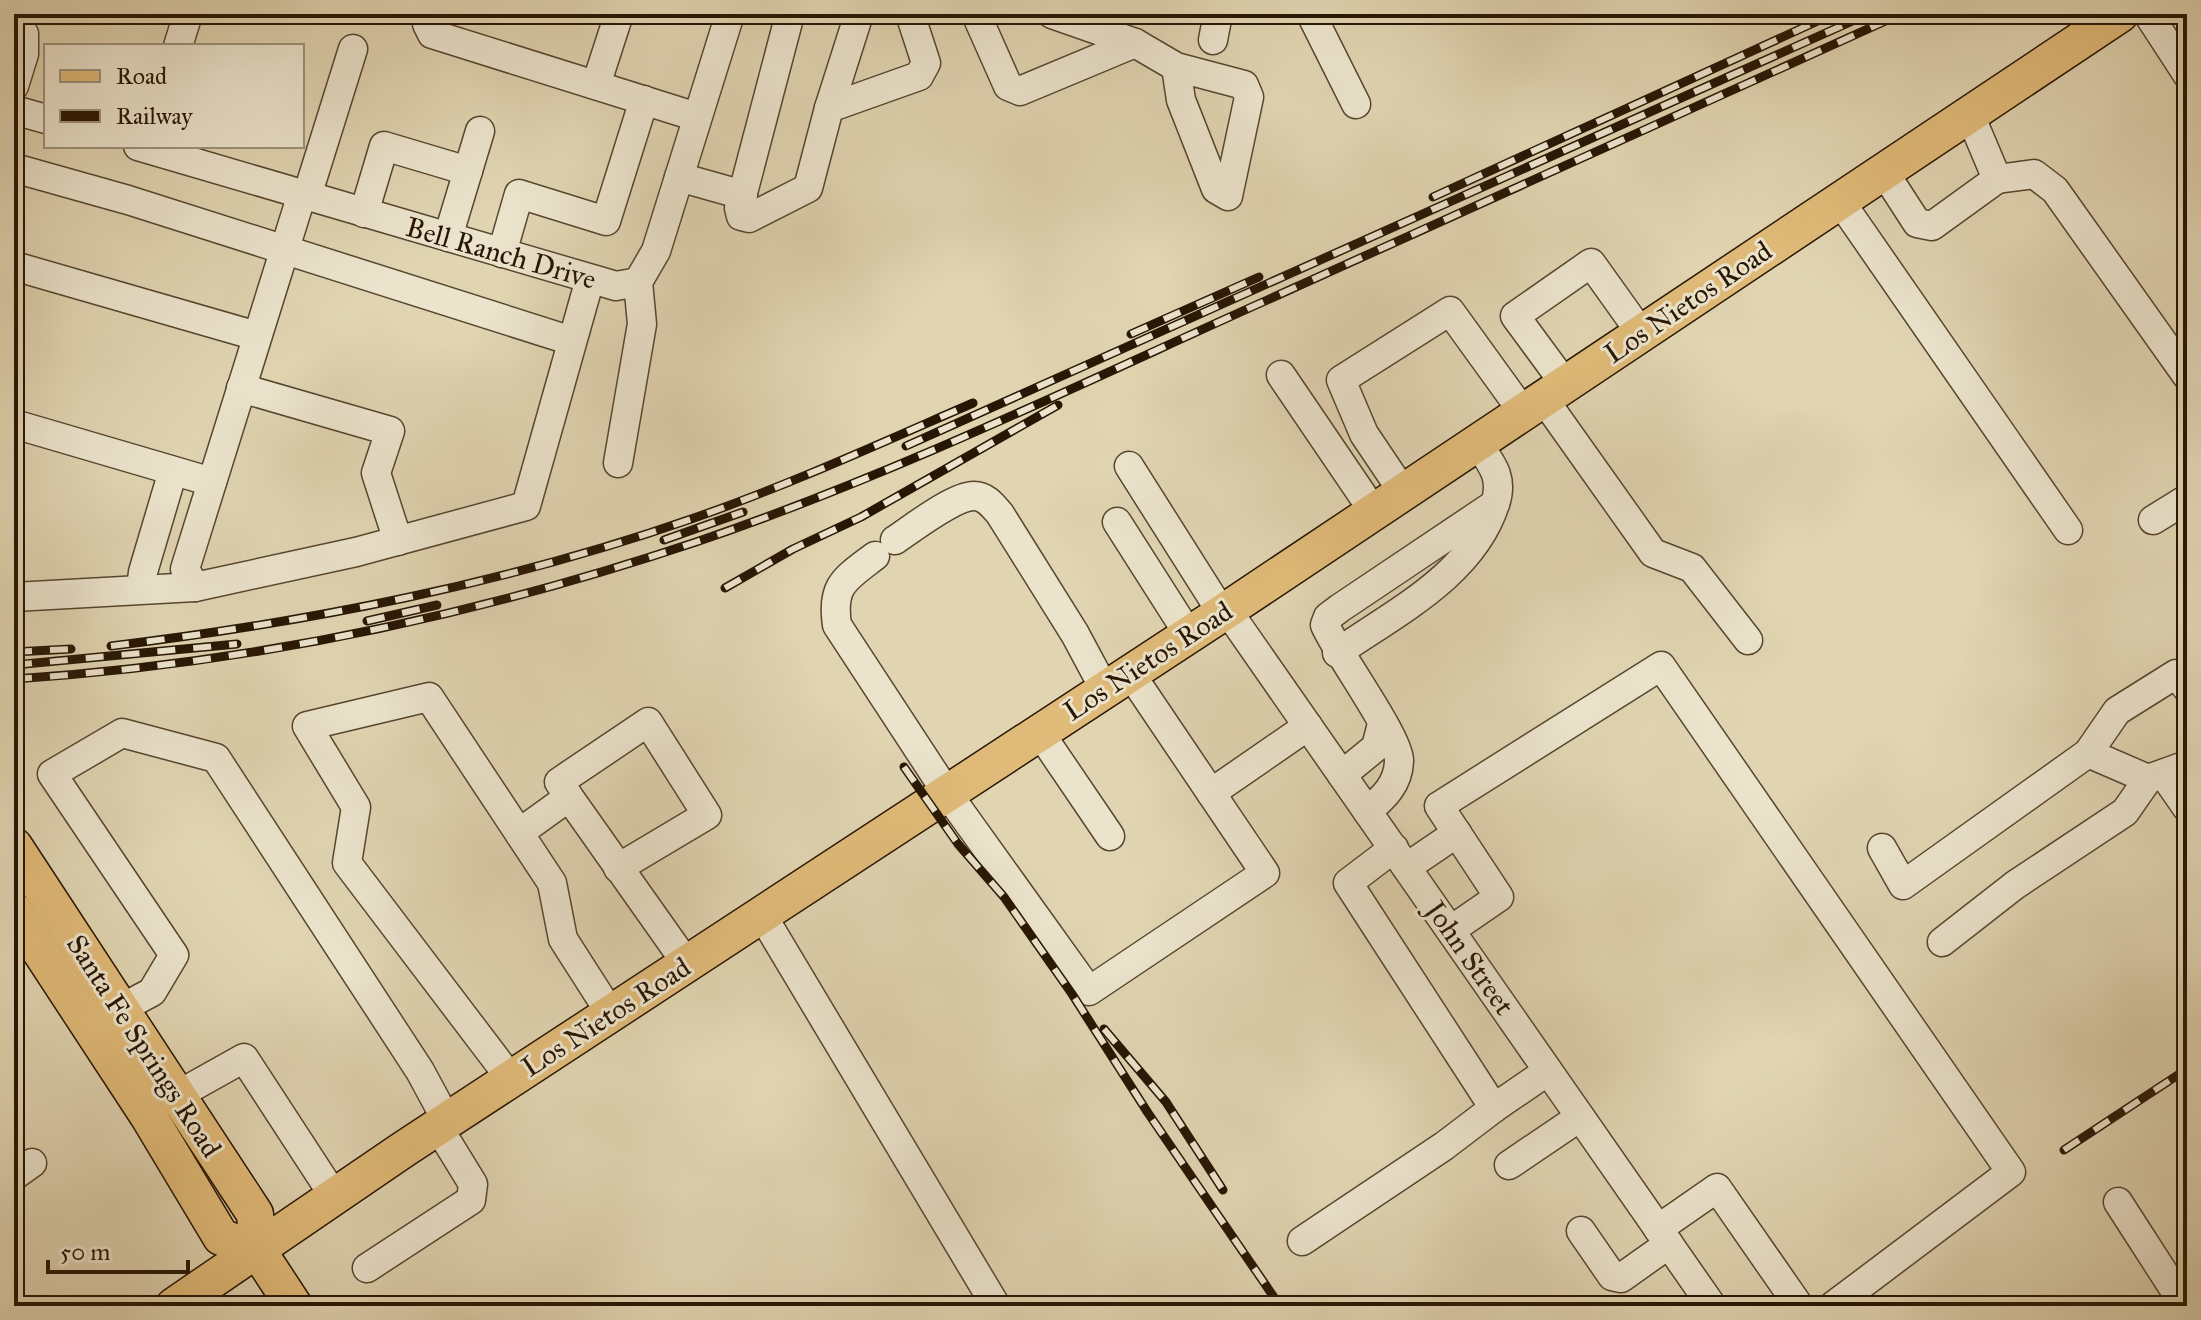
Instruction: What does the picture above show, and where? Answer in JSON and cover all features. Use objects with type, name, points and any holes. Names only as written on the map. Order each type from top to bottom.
[{"type":"main road","name":"Los Nietos Road","points":[[174,1306],[334,1196],[1118,682],[2120,14]]},
{"type":"main road","name":"Santa Fe Springs Road","points":[[14,846],[221,1237],[258,1251]]},
{"type":"main road","name":"Santa Fe Springs Road","points":[[14,911],[176,1096],[255,1214],[258,1251],[294,1306]]},
{"type":"street","points":[[179,44],[188,14]]},
{"type":"street","points":[[430,14],[427,24],[432,34],[697,117]]},
{"type":"street","points":[[596,85],[619,14]]},
{"type":"street","name":"Bell Ranch Drive","points":[[148,148],[590,279],[616,286],[638,282],[656,251],[730,14]]},
{"type":"street","points":[[790,14],[739,208],[741,216],[749,218],[808,188],[859,14]]},
{"type":"street","points":[[829,108],[919,76],[925,71],[926,63],[910,14]]},
{"type":"street","points":[[976,14],[1008,86],[1020,91],[1135,43]]},
{"type":"street","points":[[1052,14],[1098,21],[1176,67]]},
{"type":"street","points":[[1311,14],[1356,104]]},
{"type":"street","points":[[2148,14],[2187,74]]},
{"type":"street","points":[[14,25],[24,34],[24,54],[14,86]]},
{"type":"street","points":[[195,587],[185,569],[284,251],[353,49]]},
{"type":"street","points":[[502,253],[519,194],[606,221],[644,100]]},
{"type":"street","points":[[14,110],[44,118]]},
{"type":"street","points":[[1970,115],[1997,179]]},
{"type":"street","points":[[448,237],[480,131]]},
{"type":"street","points":[[364,213],[384,146],[468,171]]},
{"type":"street","points":[[14,168],[128,200],[572,341]]},
{"type":"street","points":[[1884,172],[1917,223],[1932,226],[1997,179],[2034,174],[2055,190],[2187,376]]},
{"type":"street","points":[[679,177],[743,195]]},
{"type":"street","points":[[1840,201],[2068,530]]},
{"type":"street","points":[[1544,398],[1515,316],[1591,263],[1641,333]]},
{"type":"street","points":[[14,266],[257,336]]},
{"type":"street","points":[[14,597],[195,587],[398,541],[526,506],[590,279]]},
{"type":"street","points":[[618,463],[642,324],[638,282]]},
{"type":"street","points":[[1389,502],[1341,380],[1450,311],[1544,398],[1653,553],[1692,568],[1748,640]]},
{"type":"street","points":[[1281,375],[1389,502]]},
{"type":"street","points":[[241,388],[390,431],[376,473],[398,541]]},
{"type":"street","points":[[14,424],[212,482]]},
{"type":"street","points":[[1337,653],[1460,565],[1486,531],[1500,488],[1497,473],[1477,443]]},
{"type":"street","name":"John Street","points":[[1129,466],[1225,611],[1712,1306]]},
{"type":"street","points":[[141,589],[143,572],[173,471]]},
{"type":"street","points":[[973,496],[986,500],[1000,514],[1075,634],[1118,682],[1211,793],[1265,873],[1089,991],[947,793],[837,625],[834,606],[840,583],[885,548],[959,500],[973,496]]},
{"type":"street","points":[[2153,520],[2187,499]]},
{"type":"street","points":[[1367,811],[1390,790],[1399,759],[1382,724],[1337,653],[1325,625],[1328,617],[1495,504]]},
{"type":"street","points":[[1117,522],[1189,635]]},
{"type":"street","points":[[1451,930],[1499,897],[1439,806],[1661,666],[2011,1172],[1833,1306]]},
{"type":"street","points":[[1882,848],[1903,885],[2088,753],[2117,711],[2176,674],[2187,688]]},
{"type":"street","points":[[511,1079],[347,863],[356,807],[307,726],[429,697],[552,883],[563,939],[611,1014]]},
{"type":"street","points":[[618,868],[707,815],[648,722],[559,782],[618,868],[687,964]]},
{"type":"street","points":[[1342,775],[1376,747],[1382,724]]},
{"type":"street","points":[[1211,793],[1308,726]]},
{"type":"street","points":[[105,1018],[152,992],[174,955],[52,774],[122,733],[216,758],[420,1071],[473,1184],[471,1200],[367,1268]]},
{"type":"street","points":[[1040,733],[1110,836]]},
{"type":"street","points":[[2088,753],[2166,773],[2187,808]]},
{"type":"street","points":[[1942,942],[2015,885],[2125,812],[2166,773]]},
{"type":"street","points":[[519,833],[569,797]]},
{"type":"street","points":[[1457,833],[1348,883],[1494,1108]]},
{"type":"street","points":[[762,915],[996,1306]]},
{"type":"street","points":[[176,1096],[244,1058],[334,1196]]},
{"type":"street","points":[[1302,1241],[1444,1146],[1548,1071]]},
{"type":"street","points":[[1509,1165],[1580,1117]]},
{"type":"street","points":[[1581,1231],[1612,1276],[1621,1278],[1717,1188],[1799,1306]]},
{"type":"street","points":[[2118,1202],[2185,1306]]},
{"type":"railway","points":[[1433,197],[1833,14]]},
{"type":"railway","points":[[906,446],[1868,14]]},
{"type":"railway","points":[[14,679],[188,662],[360,633],[529,593],[696,542],[841,488],[984,428],[1901,14]]},
{"type":"railway","points":[[1131,334],[1259,277]]},
{"type":"railway","points":[[111,646],[333,612],[406,598],[551,562],[729,505],[973,403]]},
{"type":"railway","points":[[725,588],[793,549],[861,517],[1058,405]]},
{"type":"railway","points":[[664,540],[743,512]]},
{"type":"railway","points":[[367,621],[437,605]]},
{"type":"railway","points":[[14,665],[237,644]]},
{"type":"railway","points":[[14,652],[71,649]]},
{"type":"railway","points":[[904,767],[958,844],[1004,897],[1072,994],[1148,1113],[1280,1306]]},
{"type":"railway","points":[[1104,1029],[1166,1102],[1223,1190]]},
{"type":"railway","points":[[2064,1150],[2187,1069]]}]
